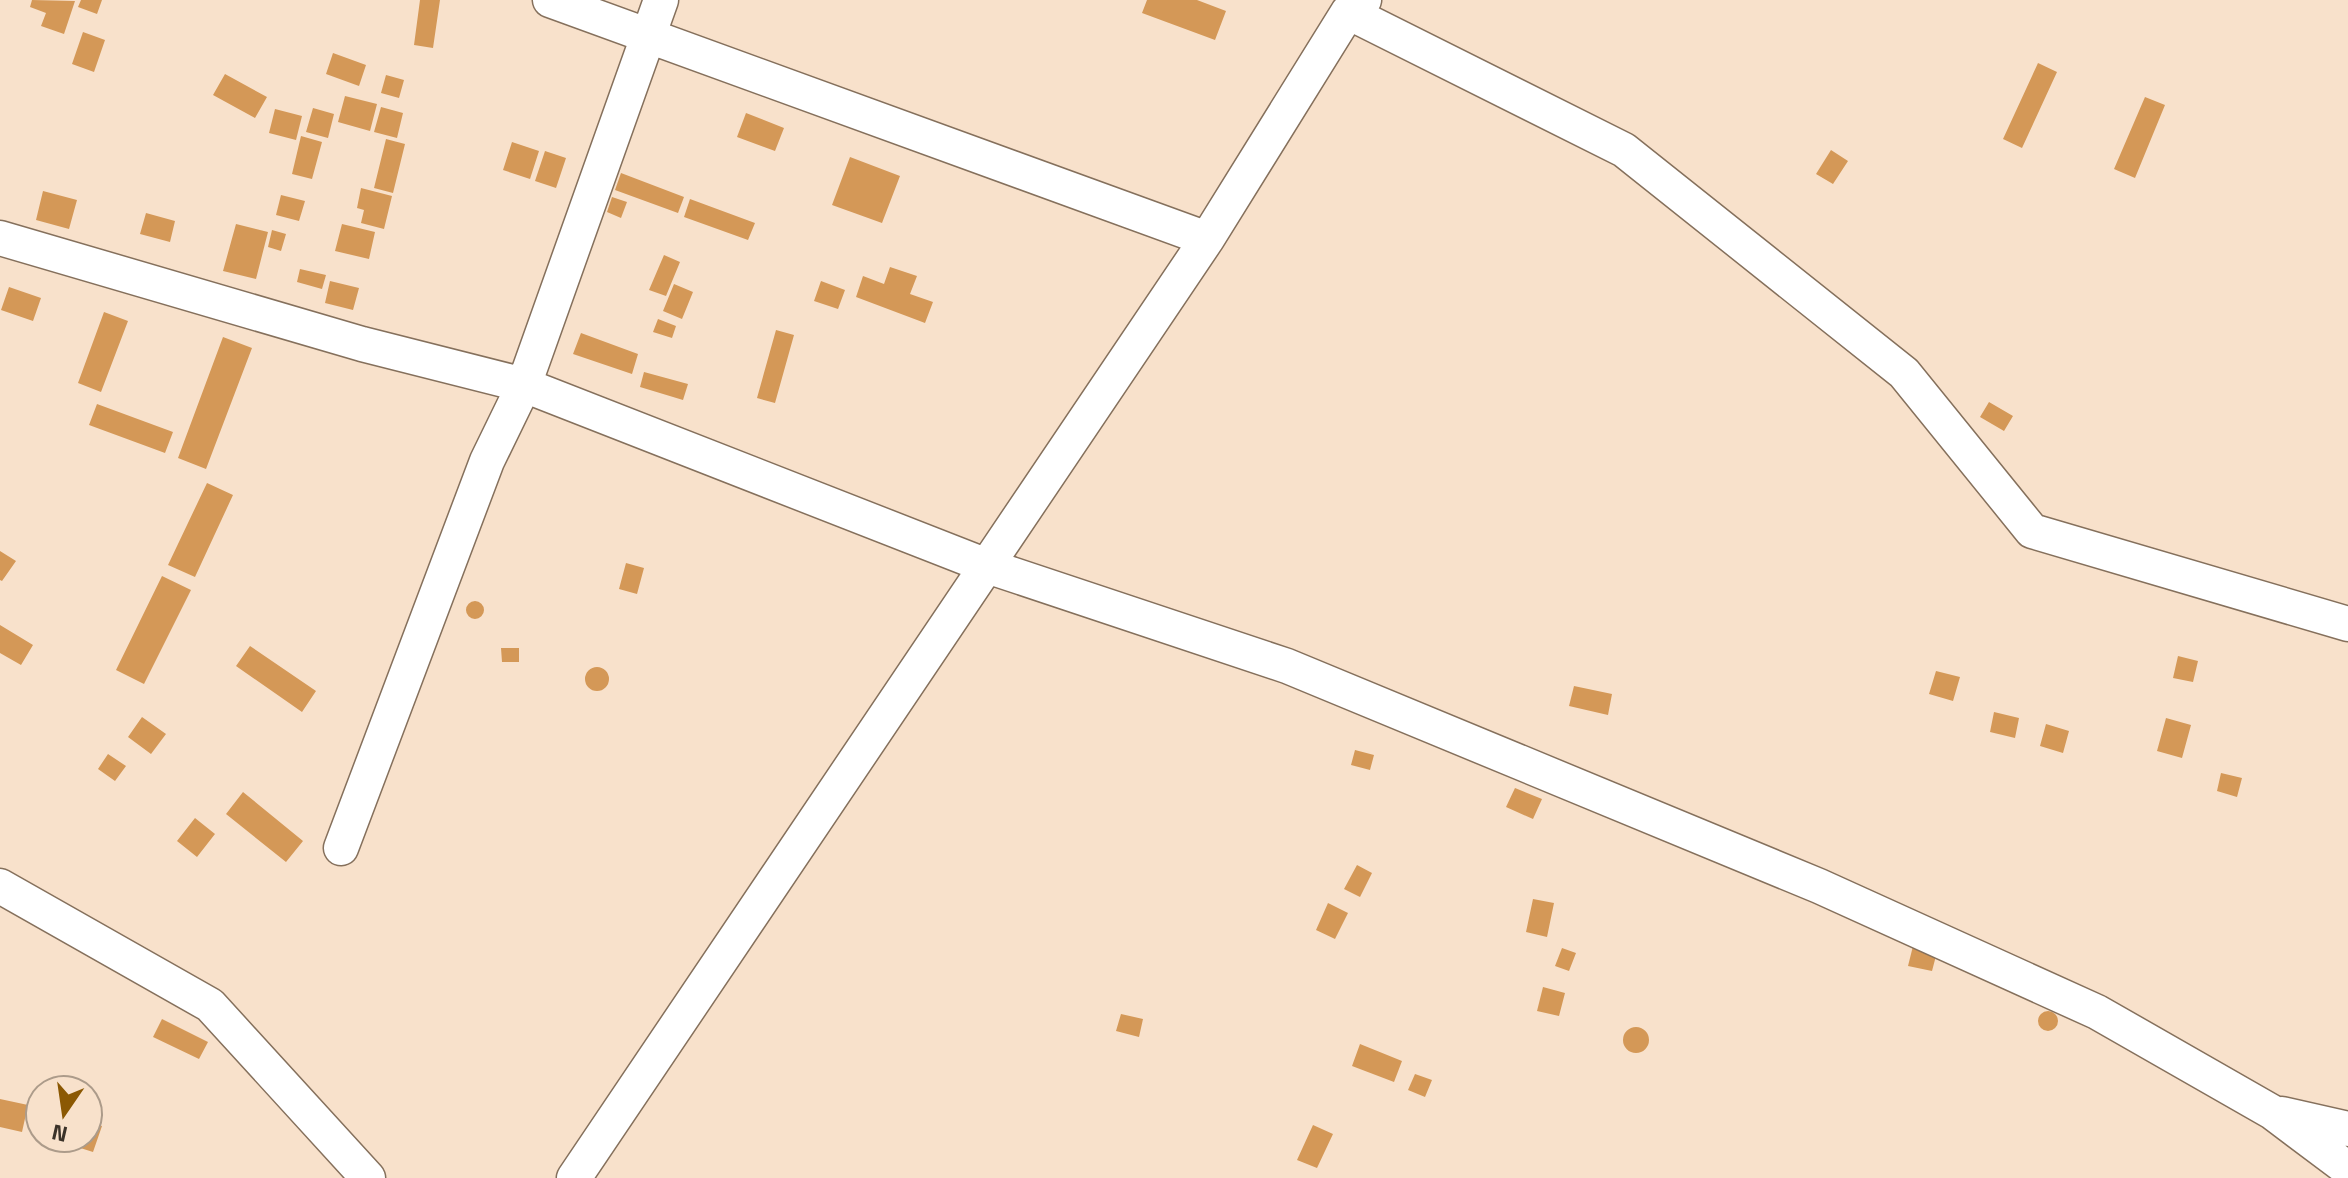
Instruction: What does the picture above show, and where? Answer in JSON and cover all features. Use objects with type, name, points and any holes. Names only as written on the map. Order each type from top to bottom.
[{"type":"street","points":[[550,0],[1207,239]]},
{"type":"street","points":[[341,848],[487,461],[524,385],[661,0]]},
{"type":"street","points":[[574,1178],[1207,239],[1356,6],[1624,150],[1904,373],[2032,531],[2348,624]]},
{"type":"street","points":[[0,238],[362,344],[524,385],[987,566],[1287,666],[1819,886],[2097,1012],[2272,1112],[2348,1169]]},
{"type":"street","points":[[0,886],[210,1005],[368,1178]]},
{"type":"street","points":[[2272,1112],[2348,1129]]},
{"type":"building","points":[[32,0],[75,1],[64,34],[41,26],[46,13],[30,7]]},
{"type":"building","points":[[81,0],[102,0],[97,14],[78,7]]},
{"type":"building","points":[[420,0],[440,0],[433,48],[414,45]]},
{"type":"building","points":[[1147,0],[1197,0],[1226,11],[1215,40],[1142,13]]},
{"type":"building","points":[[83,32],[105,40],[94,72],[72,64]]},
{"type":"building","points":[[333,53],[366,65],[359,86],[326,74]]},
{"type":"building","points":[[2038,63],[2057,72],[2022,148],[2003,139]]},
{"type":"building","points":[[225,74],[267,97],[255,118],[213,95]]},
{"type":"building","points":[[386,75],[404,80],[399,98],[381,93]]},
{"type":"building","points":[[345,96],[377,104],[370,131],[338,122]]},
{"type":"building","points":[[2145,97],[2165,105],[2135,178],[2114,169]]},
{"type":"building","points":[[381,107],[403,113],[397,138],[374,132]]},
{"type":"building","points":[[313,108],[334,114],[328,138],[306,132]]},
{"type":"building","points":[[275,109],[302,116],[296,140],[269,133]]},
{"type":"building","points":[[746,113],[784,128],[775,151],[737,137]]},
{"type":"building","points":[[301,136],[322,142],[312,179],[292,174]]},
{"type":"building","points":[[386,139],[405,144],[393,193],[374,188]]},
{"type":"building","points":[[512,142],[539,151],[530,179],[503,170]]},
{"type":"building","points":[[1831,150],[1848,161],[1833,184],[1816,174]]},
{"type":"building","points":[[545,151],[566,158],[556,188],[535,181]]},
{"type":"building","points":[[850,157],[900,176],[882,223],[832,205]]},
{"type":"building","points":[[621,173],[684,197],[678,213],[615,190]]},
{"type":"building","points":[[361,188],[392,196],[384,229],[361,223],[364,210],[357,208]]},
{"type":"building","points":[[43,191],[77,200],[69,229],[36,220]]},
{"type":"building","points":[[281,195],[305,201],[299,221],[276,215]]},
{"type":"building","points":[[612,197],[627,202],[621,218],[607,212]]},
{"type":"building","points":[[690,199],[755,223],[748,240],[684,217]]},
{"type":"building","points":[[146,213],[175,221],[170,242],[140,234]]},
{"type":"building","points":[[236,224],[268,232],[256,279],[223,271]]},
{"type":"building","points":[[342,224],[375,232],[369,259],[335,251]]},
{"type":"building","points":[[272,230],[286,234],[281,251],[268,247]]},
{"type":"building","points":[[664,255],[680,262],[666,296],[649,290]]},
{"type":"building","points":[[890,267],[917,276],[910,294],[933,302],[925,323],[856,297],[863,276],[884,284]]},
{"type":"building","points":[[300,269],[326,275],[322,289],[297,282]]},
{"type":"building","points":[[330,281],[359,288],[353,310],[325,303]]},
{"type":"building","points":[[821,281],[845,290],[838,309],[814,301]]},
{"type":"building","points":[[674,284],[693,292],[682,319],[663,311]]},
{"type":"building","points":[[9,287],[41,298],[33,321],[1,310]]},
{"type":"building","points":[[104,312],[128,321],[101,392],[78,383]]},
{"type":"building","points":[[658,319],[676,326],[672,338],[653,332]]},
{"type":"building","points":[[776,330],[794,335],[775,403],[757,398]]},
{"type":"building","points":[[581,333],[638,354],[632,374],[573,354]]},
{"type":"building","points":[[223,337],[252,348],[206,469],[178,458]]},
{"type":"building","points":[[644,372],[688,384],[683,400],[640,387]]},
{"type":"building","points":[[1989,402],[2013,416],[2004,431],[1980,417]]},
{"type":"building","points":[[97,404],[173,432],[165,453],[89,425]]},
{"type":"building","points":[[207,483],[233,495],[195,577],[168,565]]},
{"type":"building","points":[[0,551],[16,561],[2,581],[0,580]]},
{"type":"building","points":[[626,563],[644,568],[637,594],[619,589]]},
{"type":"building","points":[[162,576],[191,590],[144,684],[116,670]]},
{"type":"building","points":[[475,601],[484,610],[475,619],[466,610]]},
{"type":"building","points":[[0,625],[33,645],[21,665],[0,653]]},
{"type":"building","points":[[250,646],[316,691],[302,712],[236,666]]},
{"type":"building","points":[[501,648],[519,648],[519,662],[502,662]]},
{"type":"building","points":[[2178,656],[2198,661],[2193,682],[2173,678]]},
{"type":"building","points":[[597,667],[606,670],[609,679],[606,688],[597,691],[588,688],[585,679],[588,670]]},
{"type":"building","points":[[1936,671],[1960,677],[1953,701],[1929,694]]},
{"type":"building","points":[[1574,686],[1612,694],[1608,715],[1569,706]]},
{"type":"building","points":[[1994,712],[2019,718],[2015,738],[1990,732]]},
{"type":"building","points":[[142,717],[166,734],[151,754],[128,737]]},
{"type":"building","points":[[2166,718],[2191,725],[2182,758],[2157,751]]},
{"type":"building","points":[[2046,724],[2069,731],[2063,753],[2040,746]]},
{"type":"building","points":[[1355,750],[1374,755],[1370,770],[1351,765]]},
{"type":"building","points":[[108,754],[126,766],[115,781],[98,769]]},
{"type":"building","points":[[2221,773],[2242,778],[2237,797],[2217,791]]},
{"type":"building","points":[[1515,788],[1542,799],[1533,819],[1506,807]]},
{"type":"building","points":[[243,792],[303,841],[286,862],[226,814]]},
{"type":"building","points":[[195,818],[215,834],[197,857],[177,841]]},
{"type":"building","points":[[1357,865],[1372,873],[1360,897],[1344,889]]},
{"type":"building","points":[[1533,899],[1554,903],[1547,937],[1526,932]]},
{"type":"building","points":[[1328,903],[1348,913],[1335,939],[1316,930]]},
{"type":"building","points":[[1913,946],[1937,952],[1932,971],[1908,966]]},
{"type":"building","points":[[1562,948],[1576,953],[1569,971],[1555,966]]},
{"type":"building","points":[[1543,987],[1565,993],[1559,1016],[1537,1011]]},
{"type":"building","points":[[2044,1011],[2052,1011],[2058,1021],[2052,1031],[2044,1031],[2038,1025],[2038,1017]]},
{"type":"building","points":[[1121,1014],[1143,1019],[1139,1037],[1116,1031]]},
{"type":"building","points":[[162,1019],[208,1042],[199,1059],[153,1037]]},
{"type":"building","points":[[1636,1027],[1646,1030],[1649,1040],[1646,1050],[1636,1053],[1626,1050],[1623,1040],[1626,1030]]},
{"type":"building","points":[[1360,1044],[1402,1061],[1394,1082],[1352,1066]]},
{"type":"building","points":[[1415,1074],[1432,1080],[1425,1097],[1408,1090]]},
{"type":"building","points":[[0,1099],[24,1104],[22,1132],[0,1127]]},
{"type":"building","points":[[1313,1125],[1333,1134],[1317,1168],[1297,1160]]}]
